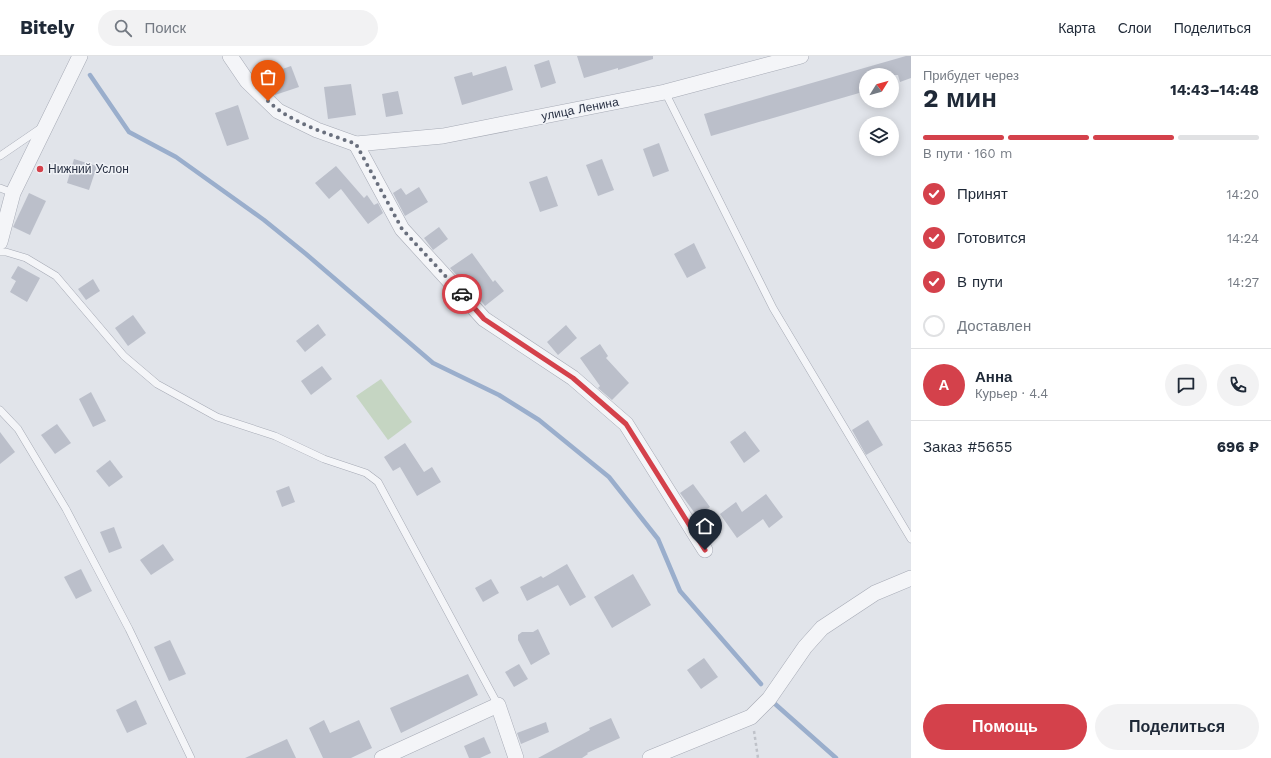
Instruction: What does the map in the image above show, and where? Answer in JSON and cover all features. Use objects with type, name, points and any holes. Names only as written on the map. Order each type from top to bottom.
[{"type":"street","points":[[0,242],[7,190],[45,125],[80,56]]},
{"type":"street","points":[[230,56],[247,81],[278,111],[317,130],[356,144],[402,229],[484,319],[573,378],[626,424],[705,550]]},
{"type":"street","name":"улица Ленина","points":[[356,144],[443,136],[665,92],[801,56]]},
{"type":"street","points":[[650,758],[751,717],[769,699],[805,647],[822,628],[875,593],[911,578]]},
{"type":"street","points":[[382,758],[498,705],[516,758]]},
{"type":"lane","points":[[665,92],[773,308],[911,539]]},
{"type":"lane","points":[[0,156],[45,125]]},
{"type":"lane","points":[[0,252],[6,252],[26,258],[56,276],[124,356],[157,384],[217,417],[275,436],[324,459],[366,473],[378,482],[498,705]]},
{"type":"lane","points":[[0,410],[18,429],[66,509],[129,629],[191,758]]},
{"type":"path","points":[[751,717],[758,758]]},
{"type":"green space","points":[[381,379],[412,422],[388,440],[356,396]]},
{"type":"building","points":[[577,56],[653,56],[653,59],[618,70],[618,68],[584,78]]},
{"type":"building","points":[[906,56],[911,56],[911,78],[900,82],[899,68],[864,68]]},
{"type":"building","points":[[549,60],[556,83],[541,88],[534,65]]},
{"type":"building","points":[[291,66],[299,87],[275,95],[268,74]]},
{"type":"building","points":[[506,66],[513,90],[462,105],[454,77],[472,72],[473,76]]},
{"type":"building","points":[[859,69],[859,93],[711,136],[704,114]]},
{"type":"building","points":[[351,84],[356,115],[328,119],[324,87]]},
{"type":"building","points":[[398,91],[403,114],[386,117],[382,94]]},
{"type":"building","points":[[238,105],[249,139],[227,146],[215,113]]},
{"type":"building","points":[[659,143],[669,171],[653,177],[643,149]]},
{"type":"building","points":[[74,159],[97,166],[89,190],[67,183]]},
{"type":"building","points":[[602,159],[614,190],[598,196],[586,165]]},
{"type":"building","points":[[336,166],[364,198],[367,195],[374,205],[378,203],[383,213],[368,224],[341,189],[329,199],[315,183]]},
{"type":"building","points":[[547,176],[558,206],[540,212],[529,182]]},
{"type":"building","points":[[419,187],[428,202],[405,216],[393,193],[401,188],[406,195]]},
{"type":"building","points":[[29,193],[46,201],[30,235],[13,227]]},
{"type":"building","points":[[439,227],[448,239],[433,250],[424,238]]},
{"type":"building","points":[[694,243],[706,268],[687,278],[674,254]]},
{"type":"building","points":[[472,253],[493,282],[495,280],[504,291],[485,306],[465,279],[462,281],[450,268]]},
{"type":"building","points":[[18,266],[40,278],[27,302],[10,292],[16,281],[11,278]]},
{"type":"building","points":[[93,279],[100,291],[86,300],[78,289]]},
{"type":"building","points":[[133,315],[146,333],[128,346],[115,328]]},
{"type":"building","points":[[318,324],[326,335],[305,352],[296,341]]},
{"type":"building","points":[[566,325],[577,338],[558,355],[547,342]]},
{"type":"building","points":[[600,344],[608,356],[606,358],[629,383],[612,400],[598,388],[600,386],[580,358]]},
{"type":"building","points":[[322,366],[332,379],[311,395],[301,381]]},
{"type":"building","points":[[91,392],[106,421],[93,427],[79,399]]},
{"type":"building","points":[[868,420],[883,445],[866,455],[852,430]]},
{"type":"building","points":[[57,424],[71,443],[55,454],[41,435]]},
{"type":"building","points":[[745,431],[760,451],[744,463],[730,442]]},
{"type":"building","points":[[0,432],[15,452],[0,464]]},
{"type":"building","points":[[405,443],[424,472],[432,467],[441,482],[417,496],[400,467],[393,471],[384,457]]},
{"type":"building","points":[[110,460],[123,477],[109,487],[96,471]]},
{"type":"building","points":[[693,484],[710,507],[697,516],[680,493]]},
{"type":"building","points":[[289,486],[295,502],[282,507],[276,491]]},
{"type":"building","points":[[766,494],[783,517],[769,528],[763,519],[737,538],[720,514],[736,502],[742,512]]},
{"type":"building","points":[[114,527],[122,548],[109,553],[100,532]]},
{"type":"building","points":[[163,544],[174,560],[151,575],[140,560]]},
{"type":"building","points":[[567,564],[586,597],[570,606],[558,585],[527,601],[520,587],[541,576],[543,578]]},
{"type":"building","points":[[81,569],[92,591],[76,599],[64,577]]},
{"type":"building","points":[[633,574],[651,605],[612,628],[594,597]]},
{"type":"building","points":[[491,579],[499,593],[483,602],[475,588]]},
{"type":"building","points":[[538,629],[550,654],[531,665],[518,640],[518,635],[522,632],[533,632]]},
{"type":"building","points":[[170,640],[186,674],[169,681],[154,647]]},
{"type":"building","points":[[704,658],[718,677],[701,689],[687,670]]},
{"type":"building","points":[[519,664],[528,679],[514,687],[505,672]]},
{"type":"building","points":[[468,674],[478,695],[401,733],[390,708]]},
{"type":"building","points":[[136,700],[147,724],[127,733],[116,710]]},
{"type":"building","points":[[611,718],[620,738],[587,753],[588,754],[582,758],[538,758],[590,730],[589,728]]},
{"type":"building","points":[[324,720],[330,733],[359,720],[372,748],[351,758],[323,758],[309,728]]},
{"type":"building","points":[[546,722],[549,732],[521,744],[517,733]]},
{"type":"building","points":[[484,737],[491,753],[480,758],[469,758],[464,746]]},
{"type":"building","points":[[287,739],[296,758],[245,758]]},
{"type":"waterway","points":[[90,75],[129,132],[176,157],[264,220],[433,363],[499,395],[539,420],[609,477],[658,539],[680,591],[761,684]]},
{"type":"waterway","points":[[774,703],[836,758]]},
{"type":"way so far","points":[[268,101],[278,111],[317,130],[356,144],[402,229],[462,294]]},
{"type":"place","name":"Нижний Услон","points":[[40,169]]},
{"type":"route","points":[[462,294],[484,319],[573,378],[626,424],[705,550]]}]
